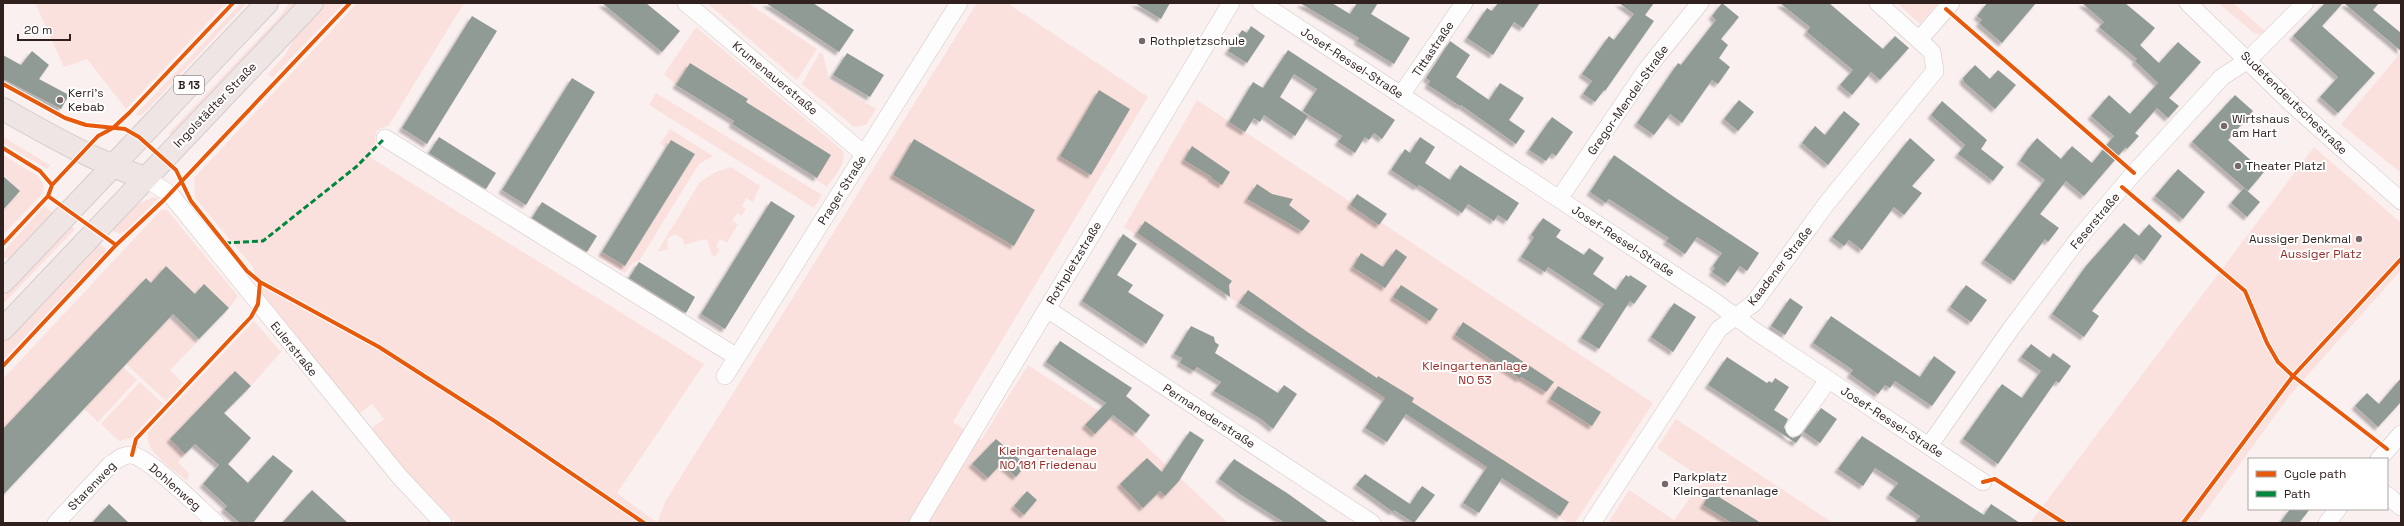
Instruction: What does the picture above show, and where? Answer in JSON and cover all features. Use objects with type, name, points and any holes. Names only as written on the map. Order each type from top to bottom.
[{"type":"main road","name":"B 13","points":[[3,282],[111,166],[267,3]]},
{"type":"main road","name":"Ingolstädter Straße","points":[[3,329],[312,3]]},
{"type":"main road","points":[[3,109],[111,166],[145,178]]},
{"type":"street","name":"Krumenauerstraße","points":[[686,3],[864,154]]},
{"type":"street","name":"Prager Straße","points":[[725,376],[959,3]]},
{"type":"street","name":"Rothpletzstraße","points":[[918,523],[1231,3]]},
{"type":"street","name":"Josef-Ressel-Straße","points":[[1261,3],[1983,482]]},
{"type":"street","name":"Tittastraße","points":[[1401,95],[1464,3]]},
{"type":"street","name":"Gregor-Mendel-Straße","points":[[1559,200],[1646,70],[1700,3]]},
{"type":"street","points":[[1878,3],[1919,40],[1951,3]]},
{"type":"street","name":"Sudetendeutschestraße","points":[[2188,3],[2315,126],[2401,201]]},
{"type":"street","name":"Feserstraße","points":[[1929,446],[2010,330],[2079,238],[2134,174],[2222,77],[2248,60],[2304,3]]},
{"type":"street","name":"Kaadener Straße","points":[[1592,523],[1718,329],[1754,303],[1827,203],[1935,71],[1932,52],[1919,40]]},
{"type":"street","points":[[385,138],[737,357]]},
{"type":"street","name":"Eulerstraße","points":[[145,178],[170,194],[399,476],[443,523]]},
{"type":"street","name":"Permanederstraße","points":[[1047,309],[1372,523]]},
{"type":"street","points":[[1794,428],[1828,380]]},
{"type":"street","points":[[2380,458],[2401,434]]},
{"type":"street","name":"Starenweg","points":[[56,523],[110,465],[118,459],[132,455]]},
{"type":"street","name":"Dohlenweg","points":[[132,455],[148,463],[216,523]]},
{"type":"street","points":[[2388,496],[2401,507]]},
{"type":"street","points":[[2327,523],[2337,510]]},
{"type":"green space","points":[[35,3],[226,3],[126,109],[87,59],[64,67]]},
{"type":"green space","points":[[241,3],[247,3],[143,114],[139,116],[136,114]]},
{"type":"green space","points":[[289,3],[300,3],[173,137],[169,133],[281,15]]},
{"type":"green space","points":[[324,3],[344,3],[272,78],[268,74],[285,55],[299,30]]},
{"type":"green space","points":[[357,3],[464,3],[389,125],[376,131],[375,143],[368,156],[704,364],[617,493],[657,523],[456,523],[399,464],[372,428],[384,419],[372,404],[359,414],[262,298],[253,267],[195,198],[194,178]]},
{"type":"green space","points":[[707,3],[748,3],[817,49],[797,80]]},
{"type":"green space","name":"Kleingartenalage NO 181 Friedenau","points":[[977,3],[1007,3],[1148,97],[953,422],[981,440],[1028,365],[1131,432],[1228,523],[657,523],[665,502]]},
{"type":"green space","points":[[1897,3],[1938,3],[1920,24]]},
{"type":"green space","points":[[2218,3],[2233,3],[2265,31],[2260,34],[2254,33]]},
{"type":"green space","points":[[696,27],[843,151],[844,156],[842,165],[827,187],[816,180],[817,178],[746,102],[748,99],[690,63],[676,85],[664,74]]},
{"type":"green space","points":[[820,52],[823,54],[829,80],[876,109],[866,125],[854,127],[802,84]]},
{"type":"green space","points":[[2401,52],[2401,173],[2341,124]]},
{"type":"green space","points":[[656,93],[822,195],[814,208],[649,105]]},
{"type":"green space","name":"Kleingartenanlage NO 53","points":[[1197,100],[1653,403],[1575,523],[1568,523],[1124,227]]},
{"type":"green space","points":[[670,129],[713,156],[699,164],[639,261],[633,263],[625,273],[598,257],[602,252],[625,266],[695,154],[671,140],[666,147],[660,144]]},
{"type":"green space","points":[[3,137],[50,165],[47,169],[3,143]]},
{"type":"green space","name":"Aussiger Platz","points":[[2314,147],[2401,223],[2401,270],[2290,395],[2197,523],[2030,523]]},
{"type":"green space","points":[[3,155],[38,176],[44,186],[42,194],[3,235],[3,211],[20,192],[3,174]]},
{"type":"green space","points":[[731,167],[760,186],[753,202],[746,198],[742,206],[746,209],[741,216],[737,213],[732,221],[738,224],[727,243],[720,239],[716,247],[720,249],[715,257],[711,254],[708,242],[705,239],[684,245],[683,239],[675,234],[667,239],[668,249],[657,252],[700,182],[716,172]]},
{"type":"green space","points":[[153,197],[159,198],[125,232],[120,234],[110,230],[134,206]]},
{"type":"green space","points":[[44,206],[56,215],[13,260],[3,258],[3,252]]},
{"type":"green space","points":[[162,209],[167,210],[238,296],[229,308],[204,285],[195,294],[166,266],[151,283],[146,278],[3,429],[3,379]]},
{"type":"green space","points":[[71,226],[75,229],[3,304],[3,297]]},
{"type":"green space","points":[[97,242],[107,250],[3,360],[3,341]]},
{"type":"green space","points":[[170,317],[197,342],[170,370],[183,383],[166,401],[126,364]]},
{"type":"green space","points":[[254,321],[281,352],[251,386],[235,371],[170,439],[185,454],[178,462],[189,474],[187,481],[161,460],[155,453],[150,446],[148,432]]},
{"type":"green space","points":[[123,367],[137,380],[98,422],[84,409]]},
{"type":"green space","points":[[140,382],[163,404],[131,438],[119,441],[101,424]]},
{"type":"green space","points":[[1676,419],[1833,523],[1608,523],[1629,490],[1674,520],[1703,479],[1657,448]]},
{"type":"building","points":[[602,3],[646,3],[680,31],[662,52]]},
{"type":"building","points":[[766,3],[813,3],[854,30],[839,52]]},
{"type":"building","points":[[1135,3],[1170,3],[1161,19]]},
{"type":"building","points":[[1300,3],[1332,3],[1350,14],[1357,3],[1378,3],[1371,14],[1410,38],[1394,64],[1357,41],[1359,38]]},
{"type":"building","points":[[1498,3],[1540,3],[1523,28],[1514,22],[1493,55],[1467,38],[1487,8],[1492,11]]},
{"type":"building","points":[[1619,3],[1654,3],[1645,15],[1654,21],[1605,91],[1604,90],[1595,102],[1583,94],[1592,81],[1582,74],[1609,36],[1614,40],[1634,14]]},
{"type":"building","points":[[1722,3],[1739,17],[1721,39],[1728,45],[1719,58],[1730,67],[1718,84],[1712,80],[1682,123],[1670,114],[1654,135],[1637,123],[1678,63],[1681,65],[1716,20],[1712,16]]},
{"type":"building","points":[[1780,3],[1829,3],[1883,49],[1895,36],[1909,48],[1880,80],[1871,72],[1852,95],[1840,85],[1853,70],[1807,32],[1810,27]]},
{"type":"building","points":[[1987,3],[2036,3],[2002,43],[1979,23],[1982,20],[1977,16]]},
{"type":"building","points":[[2082,3],[2125,3],[2155,28],[2140,45],[2159,63],[2178,42],[2201,62],[2169,98],[2179,106],[2168,118],[2157,108],[2135,133],[2139,136],[2127,149],[2126,147],[2084,196],[2066,181],[2040,214],[2059,228],[2048,242],[2045,239],[2014,281],[1984,260],[2045,180],[2020,161],[2028,149],[2037,138],[2061,159],[2072,146],[2092,163],[2114,136],[2091,116],[2109,95],[2130,114],[2158,83],[2135,61],[2137,59],[2099,27],[2104,22]]},
{"type":"building","points":[[2325,3],[2343,3],[2322,26],[2375,73],[2338,113],[2320,97],[2338,77],[2293,36]]},
{"type":"building","points":[[2344,3],[2379,3],[2373,10],[2401,33],[2401,51]]},
{"type":"building","points":[[472,16],[497,31],[427,144],[402,128]]},
{"type":"building","points":[[1251,26],[1265,36],[1247,63],[1228,51],[1242,30],[1247,33]]},
{"type":"building","points":[[1450,41],[1470,55],[1456,77],[1489,100],[1500,83],[1524,98],[1509,120],[1525,131],[1516,144],[1461,105],[1460,106],[1428,85],[1430,81],[1426,78]]},
{"type":"building","points":[[1288,50],[1395,120],[1382,139],[1374,133],[1369,140],[1365,137],[1355,153],[1338,142],[1342,136],[1303,111],[1317,89],[1294,74],[1280,97],[1308,116],[1295,136],[1264,115],[1260,122],[1254,118],[1245,132],[1229,122],[1253,82],[1263,88]]},
{"type":"building","points":[[32,51],[49,65],[39,79],[69,95],[61,109],[3,79],[3,55],[21,65]]},
{"type":"building","points":[[847,53],[884,75],[870,97],[833,75]]},
{"type":"building","points":[[690,63],[748,99],[746,102],[831,155],[817,178],[732,124],[734,121],[676,85]]},
{"type":"building","points":[[1975,65],[1990,79],[1998,70],[2016,85],[1995,109],[1964,82],[1963,78]]},
{"type":"building","points":[[572,78],[595,92],[526,205],[502,190]]},
{"type":"building","points":[[1099,90],[1130,109],[1091,175],[1060,156]]},
{"type":"building","points":[[2235,95],[2253,111],[2228,140],[2264,172],[2248,191],[2192,142]]},
{"type":"building","points":[[1739,100],[1754,112],[1738,131],[1724,119]]},
{"type":"building","points":[[1942,101],[1987,140],[1981,149],[2004,167],[1993,181],[1958,154],[1965,145],[1931,115]]},
{"type":"building","points":[[1844,111],[1860,124],[1828,165],[1802,143],[1815,126],[1825,135]]},
{"type":"building","points":[[1552,117],[1573,132],[1556,156],[1552,153],[1546,161],[1529,150]]},
{"type":"building","points":[[439,137],[496,173],[486,189],[429,153]]},
{"type":"building","points":[[1420,137],[1435,147],[1425,163],[1450,180],[1460,165],[1519,203],[1507,221],[1498,215],[1494,221],[1468,204],[1462,213],[1419,185],[1417,187],[1391,170],[1405,149],[1410,153]]},
{"type":"building","points":[[1910,138],[1935,160],[1912,186],[1922,193],[1904,215],[1894,207],[1862,250],[1849,240],[1844,246],[1832,237]]},
{"type":"building","points":[[914,139],[1035,210],[1014,246],[893,175]]},
{"type":"building","points":[[671,140],[695,154],[625,266],[602,252]]},
{"type":"building","points":[[1192,146],[1230,172],[1222,185],[1184,160]]},
{"type":"building","points":[[1614,155],[1759,253],[1747,271],[1740,266],[1728,283],[1712,272],[1715,268],[1713,266],[1722,253],[1697,237],[1685,254],[1666,241],[1669,238],[1609,199],[1606,203],[1590,192]]},
{"type":"building","points":[[2178,169],[2205,192],[2183,219],[2155,196]]},
{"type":"building","points":[[3,176],[20,191],[3,210]]},
{"type":"building","points":[[1257,184],[1272,194],[1293,199],[1289,205],[1310,221],[1302,231],[1247,199]]},
{"type":"building","points":[[2244,188],[2260,202],[2247,217],[2231,203]]},
{"type":"building","points":[[1357,194],[1387,214],[1379,225],[1350,205]]},
{"type":"building","points":[[771,201],[795,216],[725,329],[701,314]]},
{"type":"building","points":[[542,202],[597,236],[587,252],[532,218]]},
{"type":"building","points":[[1543,218],[1561,230],[1556,237],[1584,255],[1589,248],[1604,258],[1593,274],[1616,290],[1626,275],[1629,277],[1630,275],[1647,286],[1634,304],[1630,301],[1599,349],[1581,338],[1604,304],[1548,267],[1545,272],[1521,257],[1534,237],[1531,235]]},
{"type":"building","points":[[1145,221],[1232,281],[1229,285],[1230,297],[1137,233]]},
{"type":"building","points":[[2124,223],[2139,236],[2149,224],[2162,236],[2144,261],[2136,254],[2092,311],[2099,316],[2084,337],[2052,314],[2086,266]]},
{"type":"building","points":[[1123,234],[1137,244],[1117,275],[1133,285],[1128,292],[1164,315],[1146,344],[1082,301]]},
{"type":"building","points":[[1396,249],[1407,257],[1385,288],[1353,267],[1361,253],[1383,267]]},
{"type":"building","points":[[639,262],[695,297],[686,313],[629,278]]},
{"type":"building","points":[[166,266],[195,294],[204,284],[229,308],[199,339],[173,314],[3,495],[3,429],[146,278],[151,283]]},
{"type":"building","points":[[1401,285],[1438,309],[1430,321],[1393,297]]},
{"type":"building","points":[[1966,285],[1987,300],[1971,322],[1950,307]]},
{"type":"building","points":[[1248,290],[1377,378],[1378,376],[1414,398],[1412,402],[1569,502],[1560,516],[1502,478],[1479,513],[1463,503],[1487,467],[1406,414],[1387,442],[1365,428],[1385,398],[1239,303]]},
{"type":"building","points":[[1790,298],[1803,307],[1785,335],[1771,326]]},
{"type":"building","points":[[1674,303],[1696,317],[1673,352],[1651,337]]},
{"type":"building","points":[[1831,316],[1920,377],[1934,356],[1956,372],[1932,406],[1895,381],[1890,388],[1885,385],[1878,394],[1850,374],[1853,370],[1813,343]]},
{"type":"building","points":[[1463,322],[1554,382],[1546,392],[1521,377],[1520,379],[1455,335]]},
{"type":"building","points":[[1191,326],[1214,337],[1215,342],[1219,345],[1215,353],[1278,393],[1284,385],[1297,394],[1273,429],[1261,419],[1214,391],[1221,382],[1197,367],[1194,371],[1180,363],[1182,358],[1174,354]]},
{"type":"building","points":[[1060,341],[1132,388],[1126,396],[1150,415],[1136,433],[1113,415],[1095,434],[1085,425],[1106,403],[1046,362]]},
{"type":"building","points":[[2031,344],[2050,358],[2053,353],[2071,366],[2059,383],[2056,381],[1998,464],[1963,439],[2002,384],[2022,398],[2041,371],[2021,357]]},
{"type":"building","points":[[1727,357],[1767,383],[1769,381],[1772,383],[1775,378],[1789,387],[1774,410],[1788,419],[1784,427],[1789,436],[1793,438],[1802,434],[1821,408],[1837,419],[1820,443],[1804,432],[1796,443],[1708,385]]},
{"type":"building","points":[[235,371],[251,386],[224,413],[251,438],[228,464],[248,483],[273,455],[293,471],[253,523],[240,523],[224,509],[227,506],[203,484],[219,465],[195,444],[185,454],[170,439]]},
{"type":"building","points":[[2401,378],[2401,402],[2378,427],[2355,406],[2367,393],[2379,404]]},
{"type":"building","points":[[1558,386],[1601,412],[1592,426],[1550,399]]},
{"type":"building","points":[[1190,431],[1204,440],[1179,481],[1165,496],[1160,491],[1143,508],[1120,484],[1147,458],[1162,472]]},
{"type":"building","points":[[1862,436],[1984,515],[1991,504],[2020,523],[1915,523],[1920,516],[1889,495],[1898,483],[1875,468],[1863,486],[1838,469]]},
{"type":"building","points":[[996,439],[1026,465],[1016,477],[1001,464],[988,478],[972,464]]},
{"type":"building","points":[[1234,459],[1287,493],[1329,523],[1285,523],[1241,495],[1219,479]]},
{"type":"building","points":[[1365,474],[1410,504],[1422,486],[1435,495],[1414,523],[1394,510],[1393,512],[1356,485]]},
{"type":"building","points":[[312,490],[348,523],[282,523]]},
{"type":"building","points":[[1027,491],[1037,500],[1024,515],[1014,506]]},
{"type":"building","points":[[1711,492],[1761,523],[1732,523],[1703,505]]},
{"type":"building","points":[[109,504],[129,523],[92,523]]},
{"type":"building","points":[[2289,510],[2309,510],[2299,523],[2280,523]]},
{"type":"marked path","points":[[225,243],[263,241],[356,167],[385,138]]},
{"type":"cycle path","points":[[3,244],[48,196],[52,185],[98,136],[113,128],[129,113],[233,3]]},
{"type":"cycle path","points":[[3,366],[116,245],[164,200],[350,3]]},
{"type":"cycle path","points":[[1946,9],[2134,173]]},
{"type":"cycle path","points":[[3,84],[65,118],[86,125],[125,129],[139,137],[176,170],[191,201],[247,271],[260,282],[379,347],[496,422],[644,523]]},
{"type":"cycle path","points":[[3,148],[40,171],[52,185]]},
{"type":"cycle path","points":[[2122,187],[2245,291],[2267,343],[2278,362],[2293,376],[2387,449]]},
{"type":"cycle path","points":[[48,196],[116,245]]},
{"type":"cycle path","points":[[2183,523],[2293,376],[2401,259]]},
{"type":"cycle path","points":[[132,455],[136,439],[251,317],[258,304],[260,282]]},
{"type":"cycle path","points":[[1983,482],[1995,479],[2064,523]]},
{"type":"place","name":"Rothpletzschule","points":[[1142,41]]},
{"type":"place","name":"Kerri's Kebab","points":[[60,100]]},
{"type":"place","name":"Wirtshaus am Hart","points":[[2224,126]]},
{"type":"place","name":"Theater Platzl","points":[[2238,166]]},
{"type":"place","name":"Aussiger Denkmal","points":[[2359,239]]},
{"type":"place","name":"Parkplatz Kleingartenanlage","points":[[1665,484]]}]
